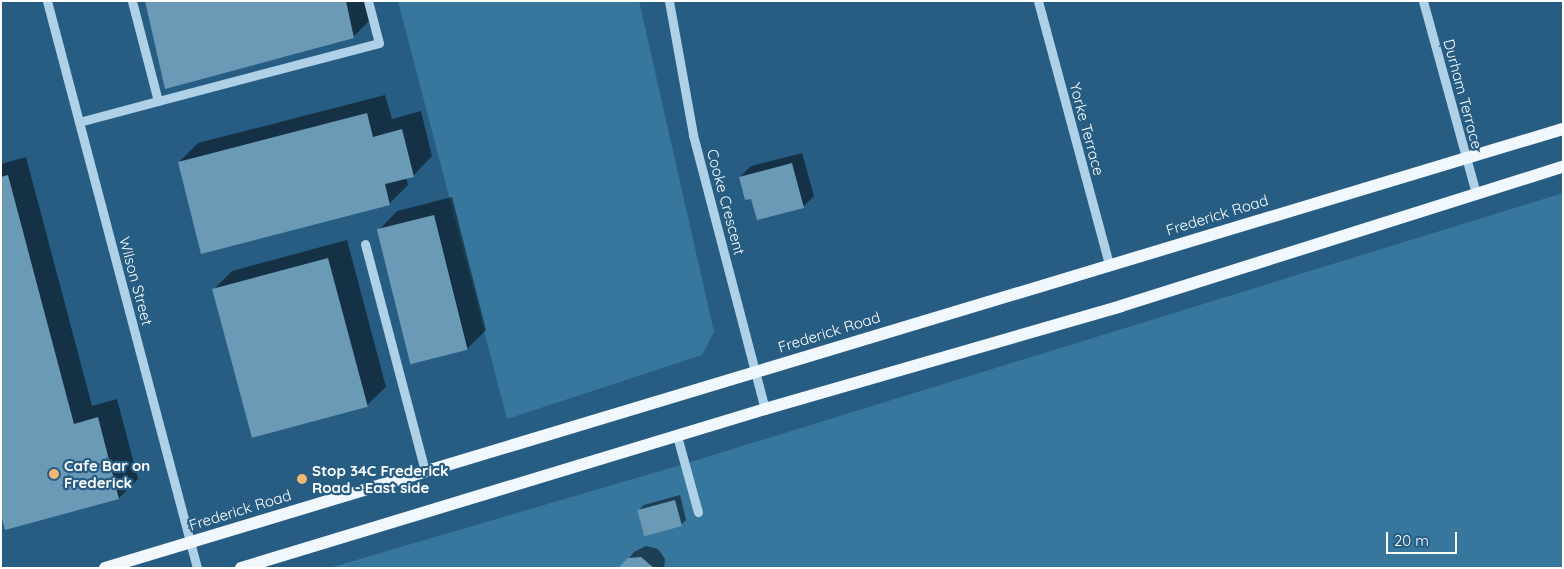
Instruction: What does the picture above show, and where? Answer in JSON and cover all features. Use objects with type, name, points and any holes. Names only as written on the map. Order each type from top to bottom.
[{"type":"main road","name":"Frederick Road","points":[[105,568],[1465,156],[1563,129]]},
{"type":"main road","points":[[241,568],[765,409],[1121,306],[1563,167]]},
{"type":"street","name":"Wilson Street","points":[[47,1],[198,568]]},
{"type":"street","points":[[132,1],[158,101]]},
{"type":"street","points":[[79,122],[379,43],[368,1]]},
{"type":"street","name":"Cooke Crescent","points":[[669,1],[694,136],[765,409]]},
{"type":"street","name":"Yorke Terrace","points":[[1038,1],[1109,264]]},
{"type":"street","name":"Durham Terrace","points":[[1424,1],[1476,193]]},
{"type":"street","points":[[365,244],[425,471]]},
{"type":"street","points":[[677,436],[698,512]]},
{"type":"shaded area","points":[[398,1],[639,1],[714,332],[702,355],[507,419]]},
{"type":"shaded area","points":[[1563,193],[1563,568],[329,568],[684,464]]},
{"type":"building","points":[[145,1],[346,1],[354,38],[165,89]]},
{"type":"building","points":[[367,113],[373,137],[402,129],[414,177],[385,184],[390,205],[201,254],[178,162]]},
{"type":"building","points":[[792,163],[804,208],[757,220],[751,199],[745,200],[739,177]]},
{"type":"building","points":[[8,175],[74,424],[98,417],[119,499],[5,530],[1,515],[1,177]]},
{"type":"building","points":[[434,215],[468,350],[410,364],[377,229]]},
{"type":"building","points":[[328,258],[368,407],[252,438],[212,289]]},
{"type":"building","points":[[675,500],[682,526],[644,536],[637,510]]},
{"type":"building","points":[[641,557],[654,568],[618,568],[628,558]]},
{"type":"place","name":"Cafe Bar on Frederick","points":[[54,474]]},
{"type":"place","name":"Stop 34C Frederick Road - East side","points":[[302,479]]}]
